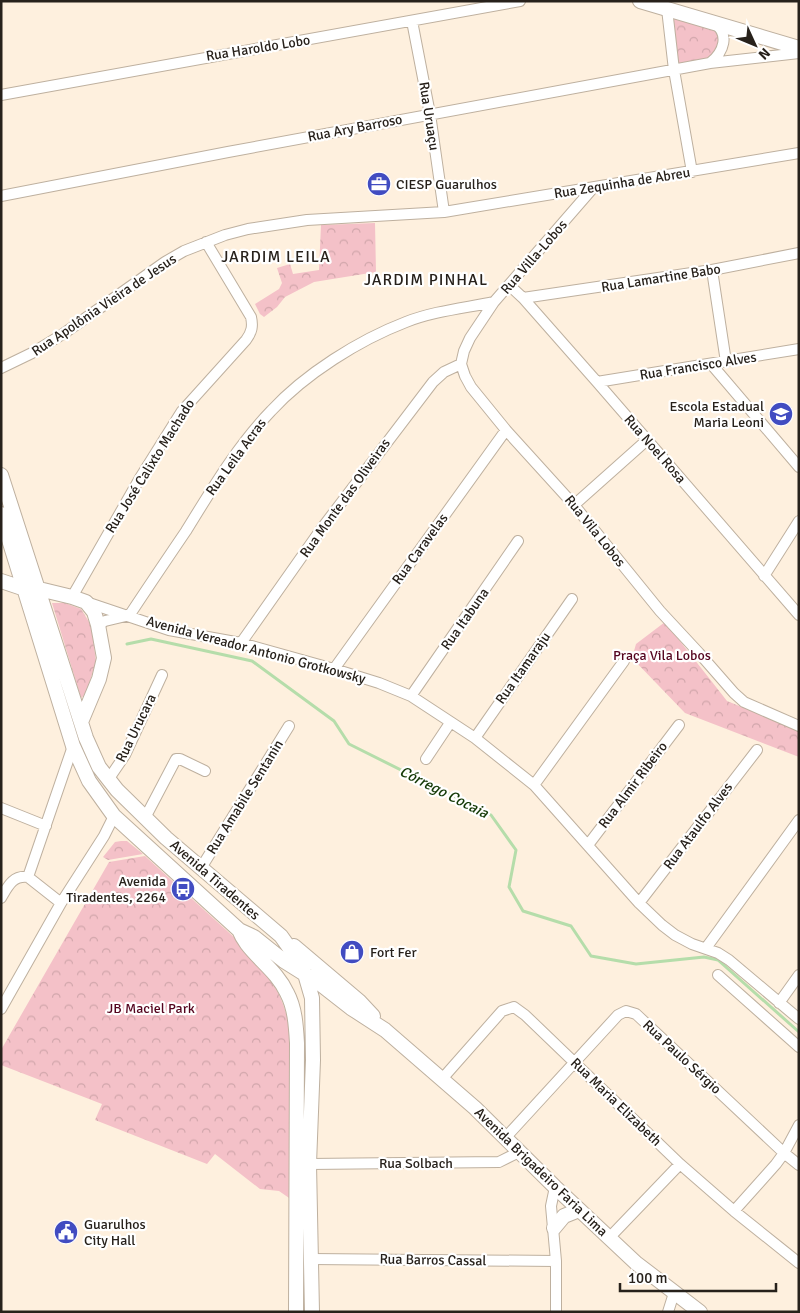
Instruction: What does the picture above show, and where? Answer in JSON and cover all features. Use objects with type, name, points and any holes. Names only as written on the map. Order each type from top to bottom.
[{"type":"main road","points":[[640,1],[799,48]]},
{"type":"main road","name":"Avenida Tiradentes","points":[[1,475],[73,746],[89,781],[118,820],[239,930],[247,944],[280,981],[288,993],[296,1023],[297,1043],[296,1312]]},
{"type":"main road","name":"Avenida Tiradentes","points":[[1,514],[32,589],[93,755],[108,780],[166,838],[281,936],[305,974],[312,998],[313,1060],[310,1164],[312,1312]]},
{"type":"main road","points":[[1,581],[79,599],[94,612],[104,658],[99,679],[81,722]]},
{"type":"main road","name":"Avenida Brigadeiro Faria Lima","points":[[239,930],[254,936],[284,961],[385,1030],[506,1137],[555,1187],[636,1263],[674,1294],[700,1312]]},
{"type":"main road","name":"Avenida Brigadeiro Faria Lima","points":[[281,936],[359,1001],[385,1030]]},
{"type":"main road","points":[[554,1228],[564,1216],[579,1210]]},
{"type":"street","name":"Rua Haroldo Lobo","points":[[1,95],[517,1]]},
{"type":"street","points":[[667,9],[674,70],[692,172]]},
{"type":"street","name":"Rua Uruaçu","points":[[412,21],[430,114],[444,212]]},
{"type":"street","points":[[710,63],[719,54],[724,44],[723,33],[714,22]]},
{"type":"street","name":"Rua Ary Barroso","points":[[1,196],[710,63],[799,53]]},
{"type":"street","name":"Rua Zequinha de Abreu","points":[[444,212],[799,153]]},
{"type":"street","name":"Rua Villa-Lobos","points":[[494,302],[593,188]]},
{"type":"street","name":"Rua Apolônia Vieira de Jesus","points":[[1,368],[32,353],[63,334],[165,262],[206,242],[248,229],[307,220],[444,212]]},
{"type":"street","name":"Rua José Calixto Machado","points":[[79,599],[140,478],[182,412],[251,332],[253,324],[251,316],[206,242]]},
{"type":"street","name":"Rua Lamartine Babo","points":[[523,298],[712,270],[799,253]]},
{"type":"street","points":[[712,270],[726,362]]},
{"type":"street","name":"Rua Noel Rosa","points":[[509,285],[523,298],[648,440],[799,615]]},
{"type":"street","points":[[461,364],[470,338],[494,302]]},
{"type":"street","name":"Rua Leila Acras","points":[[129,616],[228,464],[247,438],[282,399],[324,367],[360,344],[406,321],[445,311],[494,302]]},
{"type":"street","name":"Rua Francisco Alves","points":[[597,382],[712,365],[799,349]]},
{"type":"street","name":"Rua Vila Lobos","points":[[461,364],[464,376],[471,387],[506,430],[574,505],[660,611],[734,693],[744,702],[799,726]]},
{"type":"street","name":"Rua Monte das Oliveiras","points":[[241,643],[322,528],[427,389],[444,372],[461,364]]},
{"type":"street","points":[[712,365],[799,466]]},
{"type":"street","name":"Rua Caravelas","points":[[334,669],[506,430]]},
{"type":"street","points":[[574,505],[648,440]]},
{"type":"street","points":[[764,576],[799,521]]},
{"type":"street","name":"Rua Itabuna","points":[[411,696],[518,541]]},
{"type":"street","name":"Avenida Vereador Antonio Grotkowsky","points":[[79,599],[169,630],[241,643],[379,683],[411,696],[475,738],[534,785],[639,903],[675,935],[692,944],[718,953],[729,960],[799,1019]]},
{"type":"street","name":"Rua Itamaraju","points":[[475,738],[572,599]]},
{"type":"street","name":"Avenida Vereador Antonio Grotkowsky","points":[[98,625],[120,616],[129,616]]},
{"type":"street","points":[[534,785],[624,662]]},
{"type":"street","name":"Rua Urucara","points":[[108,780],[124,755],[162,675]]},
{"type":"street","points":[[426,759],[450,723]]},
{"type":"street","name":"Rua Almir Ribeiro","points":[[588,845],[679,725]]},
{"type":"street","name":"Rua Amabile Sentanin","points":[[201,868],[289,726]]},
{"type":"street","points":[[28,877],[73,746]]},
{"type":"street","name":"Rua Ataulfo Alves","points":[[639,903],[757,750]]},
{"type":"street","points":[[145,818],[176,759],[180,758],[205,771]]},
{"type":"street","points":[[1,808],[46,826]]},
{"type":"street","points":[[1,1009],[61,903],[104,836],[118,820]]},
{"type":"street","points":[[706,948],[799,820]]},
{"type":"street","points":[[1,898],[10,883],[16,878],[28,877],[61,903]]},
{"type":"street","points":[[718,975],[799,1047]]},
{"type":"street","points":[[779,1003],[799,975]]},
{"type":"street","name":"Rua Maria Elizabeth","points":[[442,1079],[502,1011],[514,1007],[525,1015],[680,1164],[734,1211],[799,1263]]},
{"type":"street","name":"Rua Paulo Sérgio","points":[[506,1137],[618,1015],[626,1011],[636,1014],[799,1165]]},
{"type":"street","points":[[734,1211],[784,1153],[799,1125]]},
{"type":"street","name":"Rua Solbach","points":[[310,1164],[499,1162],[519,1152]]},
{"type":"street","points":[[609,1238],[680,1164]]},
{"type":"street","points":[[555,1187],[551,1206],[556,1261],[556,1312]]},
{"type":"street","name":"Rua Barros Cassal","points":[[310,1259],[556,1261]]},
{"type":"street","points":[[668,1312],[674,1294]]},
{"type":"green space","points":[[668,15],[716,31],[720,44],[709,62],[674,68]]},
{"type":"green space","points":[[375,223],[376,272],[314,282],[285,297],[277,307],[264,317],[260,314],[255,304],[279,289],[282,283],[277,268],[290,264],[293,274],[319,270],[321,225]]},
{"type":"green space","points":[[52,603],[65,603],[81,609],[91,625],[96,661],[86,694],[81,698]]},
{"type":"green space","name":"Praça Vila Lobos","points":[[665,622],[727,701],[799,730],[799,757],[685,713],[632,658],[636,644]]},
{"type":"green space","points":[[127,841],[143,854],[108,860],[103,857],[115,842]]},
{"type":"green space","name":"JB Maciel Park","points":[[145,856],[236,939],[268,976],[280,997],[290,1029],[292,1200],[279,1191],[260,1189],[215,1154],[207,1164],[95,1120],[102,1104],[1,1065],[1,1050],[109,862]]},
{"type":"waterway","name":"Córrego Cocaia","points":[[127,644],[151,639],[252,661],[334,721],[349,744],[491,815],[516,850],[509,887],[523,911],[571,926],[591,956],[636,964],[704,957],[718,960],[799,1032]]},
{"type":"place","name":"CIESP Guarulhos","points":[[379,184]]},
{"type":"place","name":"Escola Estadual Maria Leoni","points":[[781,414]]},
{"type":"place","name":"Avenida Tiradentes, 2264","points":[[183,889]]},
{"type":"place","name":"Fort Fer","points":[[352,952]]},
{"type":"place","name":"Guarulhos City Hall","points":[[66,1232]]},
{"type":"district","name":"JARDIM LEILA","points":[[276,257]]},
{"type":"district","name":"JARDIM PINHAL","points":[[426,280]]}]
